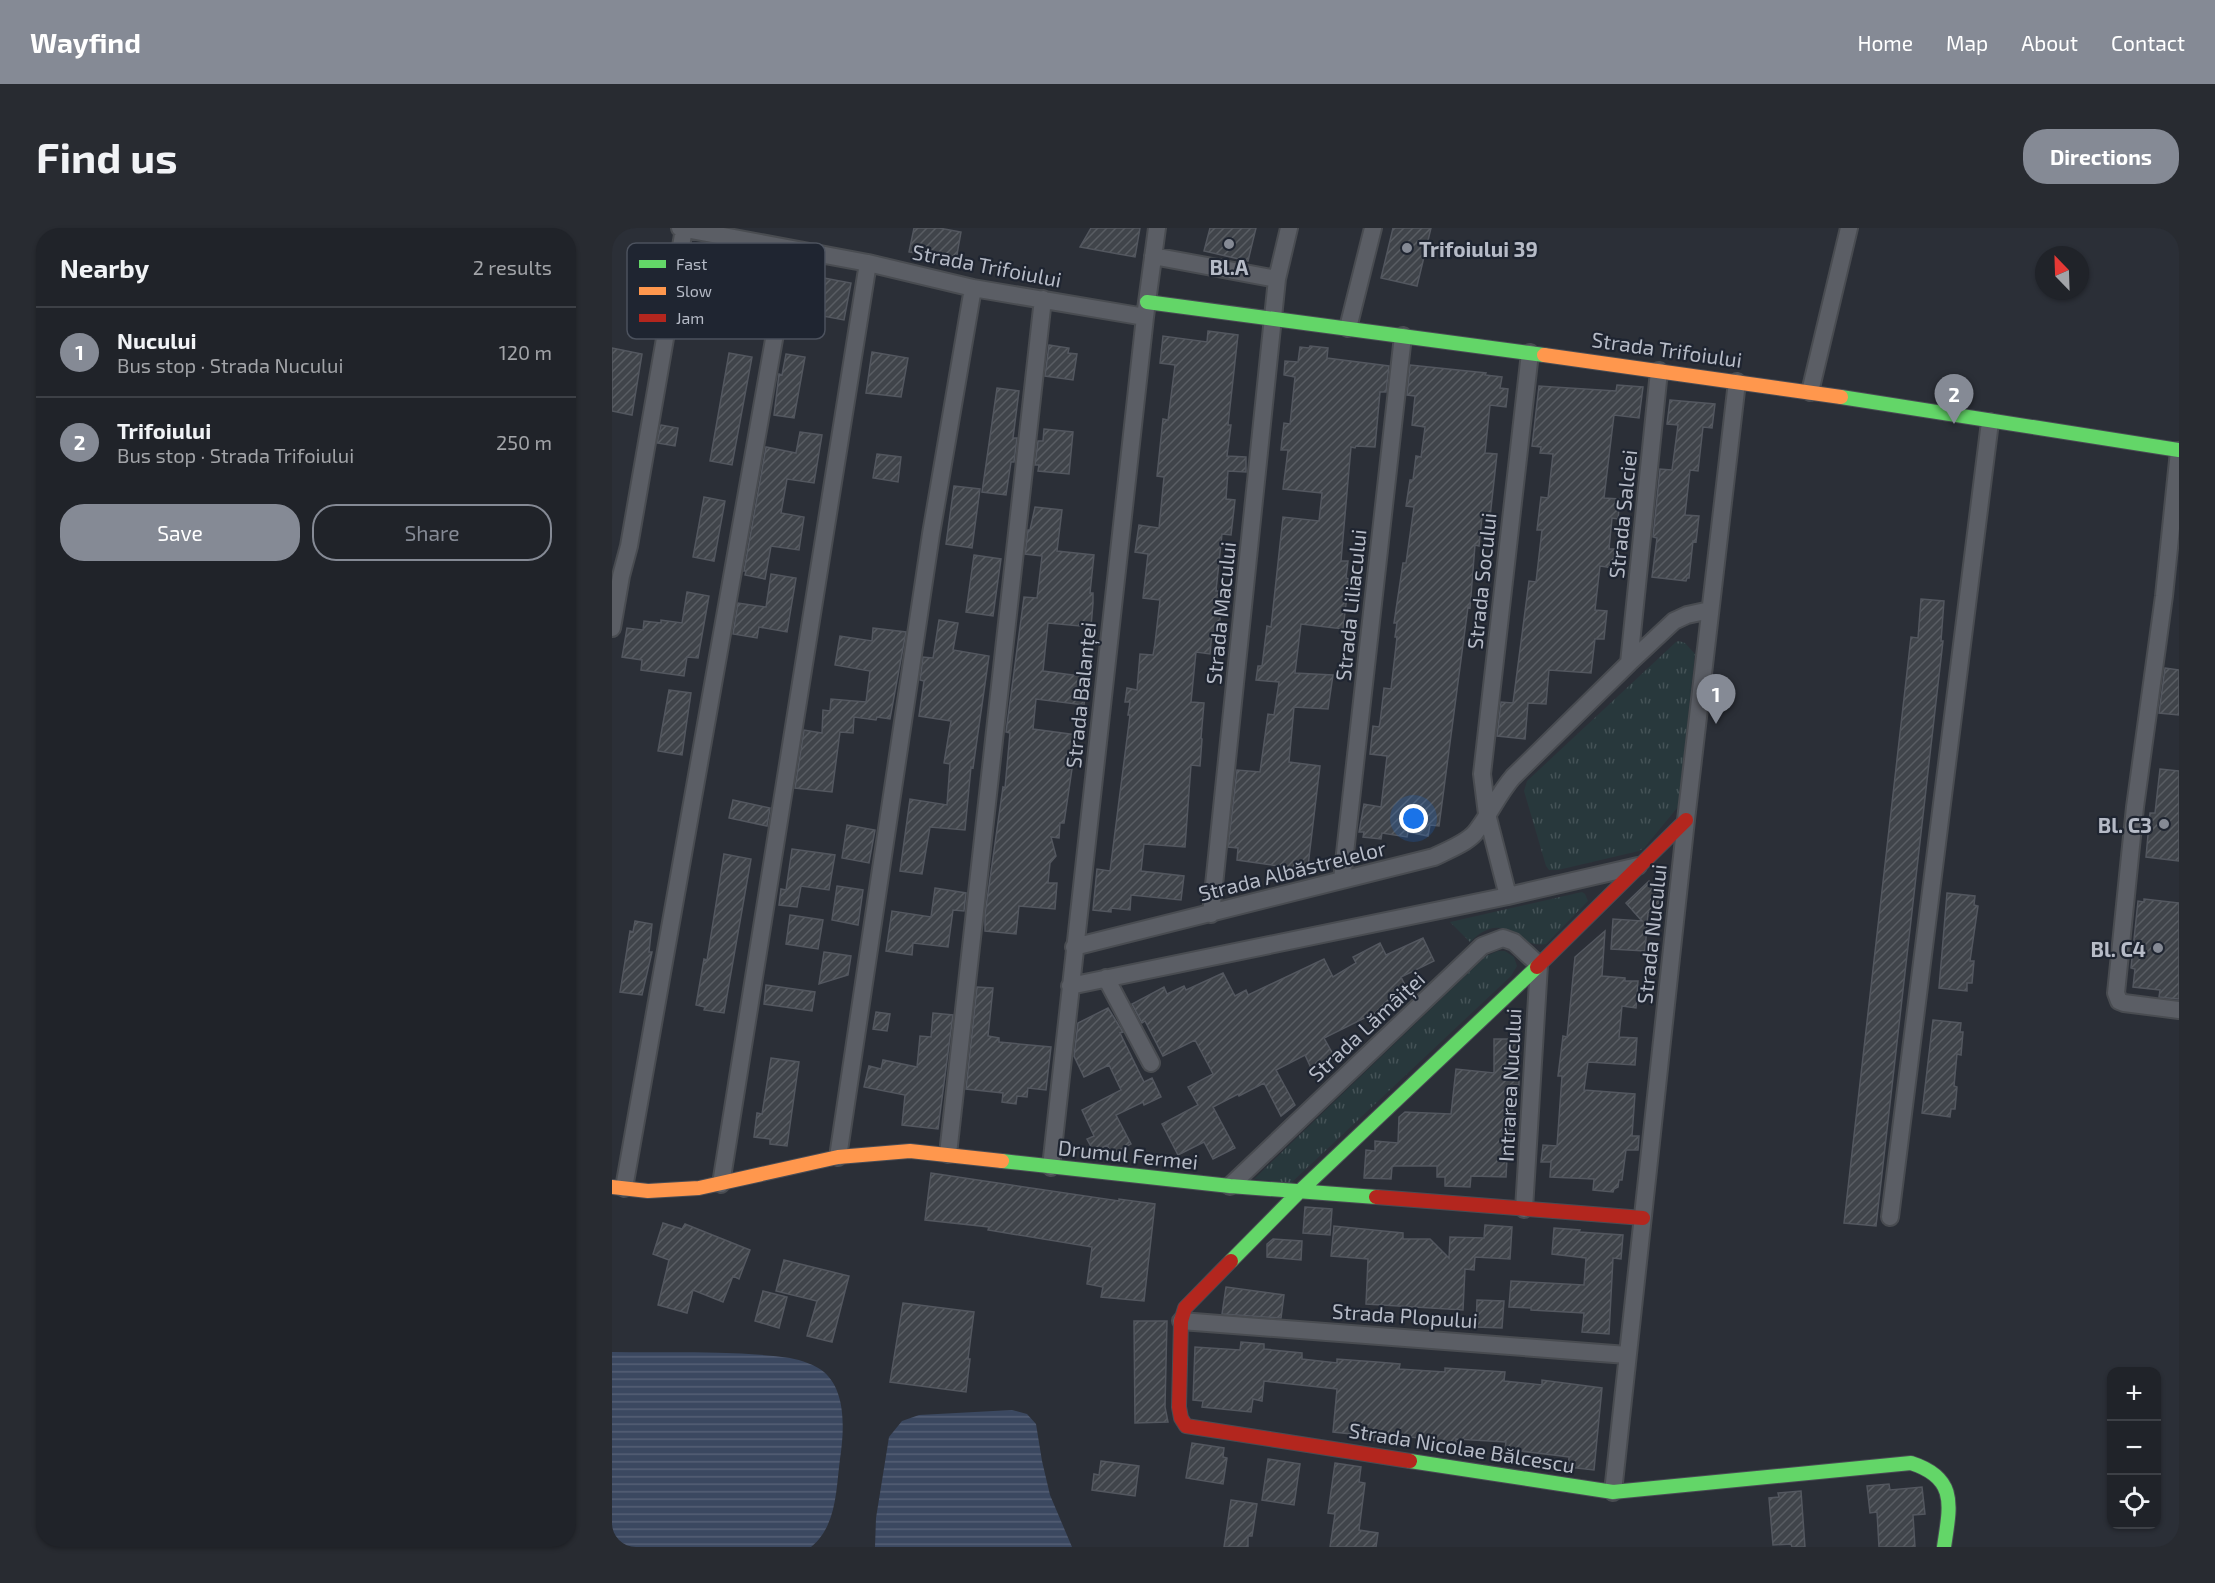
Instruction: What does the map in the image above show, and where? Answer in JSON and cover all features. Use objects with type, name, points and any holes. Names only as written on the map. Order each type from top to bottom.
[{"type":"street","points":[[680,243],[682,228]]},
{"type":"street","name":"Strada Trifoiului","points":[[682,228],[759,243]]},
{"type":"street","name":"Strada Balanței","points":[[1051,1167],[1074,947],[1157,228]]},
{"type":"street","name":"Strada Macului","points":[[1212,914],[1277,279],[1288,228]]},
{"type":"street","points":[[1348,328],[1373,228]]},
{"type":"street","points":[[1810,392],[1849,228]]},
{"type":"street","name":"Strada Trifoiului","points":[[825,255],[974,288],[1043,299],[1146,310],[1274,318],[1810,392],[1989,422],[2179,450]]},
{"type":"street","points":[[1153,256],[1277,279]]},
{"type":"street","points":[[721,1184],[868,263]]},
{"type":"street","points":[[838,1157],[932,534],[974,288]]},
{"type":"street","points":[[948,1154],[1043,299]]},
{"type":"street","name":"Strada Liliacului","points":[[1341,880],[1403,336]]},
{"type":"street","points":[[612,628],[617,575],[629,546],[664,339]]},
{"type":"street","points":[[618,1187],[773,339]]},
{"type":"street","name":"Strada Socului","points":[[1508,896],[1487,814],[1482,774],[1530,353]]},
{"type":"street","name":"Strada Salciei","points":[[1629,663],[1659,371]]},
{"type":"street","name":"Strada Nucului","points":[[1613,1492],[1686,820],[1737,382]]},
{"type":"street","points":[[1890,1217],[1989,422]]},
{"type":"street","points":[[2179,450],[2164,596],[2135,807],[2116,993],[2119,1002],[2179,1010]]},
{"type":"street","name":"Strada Albăstrelelor","points":[[1074,947],[1212,914],[1434,856],[1461,844],[1475,833],[1512,777],[1629,663],[1674,621],[1687,615],[1710,610]]},
{"type":"street","points":[[1181,1321],[1185,1308],[1300,1191],[1539,965],[1686,820]]},
{"type":"street","points":[[1070,986],[1508,896],[1639,866]]},
{"type":"street","name":"Strada Lămâiței","points":[[1230,1186],[1482,946],[1496,939],[1509,939],[1539,965]]},
{"type":"street","name":"Intrarea Nucului","points":[[1524,1209],[1539,965]]},
{"type":"street","points":[[1106,978],[1151,1063]]},
{"type":"street","name":"Drumul Fermei","points":[[618,1187],[672,1191],[721,1184],[838,1157],[910,1151],[1230,1186],[1643,1218]]},
{"type":"street","name":"Strada Plopului","points":[[1181,1321],[1627,1355]]},
{"type":"street","name":"Strada Nicolae Bălcescu","points":[[1181,1321],[1179,1407],[1181,1418],[1186,1426],[1613,1492],[1911,1463],[1926,1466],[1935,1471],[1944,1485],[1948,1505],[1944,1547]]},
{"type":"green space","points":[[1679,641],[1685,643],[1695,654],[1678,807],[1639,851],[1558,870],[1549,870],[1524,791],[1527,781]]},
{"type":"green space","points":[[1582,892],[1588,901],[1546,944],[1527,941],[1502,928],[1493,928],[1483,932],[1470,942],[1450,922]]},
{"type":"green space","points":[[1505,951],[1514,957],[1517,966],[1511,976],[1291,1183],[1254,1179],[1486,956]]},
{"type":"water","points":[[612,1352],[768,1355],[799,1360],[824,1372],[837,1390],[843,1425],[834,1506],[831,1518],[820,1538],[811,1547],[612,1547]]},
{"type":"water","points":[[1012,1410],[1027,1414],[1036,1424],[1050,1495],[1072,1547],[875,1547],[876,1518],[889,1437],[902,1421],[919,1415]]},
{"type":"building","points":[[914,228],[939,228],[961,232],[956,260],[909,252]]},
{"type":"building","points":[[1091,228],[1140,228],[1135,257],[1080,247]]},
{"type":"building","name":"Bl.A","points":[[1210,228],[1256,228],[1248,261],[1204,251]]},
{"type":"building","name":"Trifoiului 39","points":[[1393,228],[1431,228],[1417,286],[1381,278]]},
{"type":"building","points":[[825,278],[851,283],[844,320],[825,316]]},
{"type":"building","points":[[1208,331],[1238,335],[1228,425],[1231,425],[1227,456],[1246,457],[1246,472],[1228,471],[1226,499],[1235,500],[1231,535],[1222,534],[1216,591],[1222,591],[1219,633],[1212,632],[1210,654],[1196,652],[1191,702],[1204,703],[1202,739],[1200,766],[1191,765],[1185,847],[1144,844],[1141,871],[1184,876],[1181,900],[1131,895],[1130,910],[1111,908],[1111,912],[1093,910],[1097,869],[1110,871],[1130,715],[1128,715],[1130,702],[1125,702],[1127,688],[1137,690],[1140,654],[1153,655],[1155,643],[1160,600],[1143,598],[1148,554],[1135,552],[1139,525],[1159,528],[1164,477],[1157,476],[1163,419],[1168,420],[1175,365],[1160,363],[1163,336],[1207,342]]},
{"type":"building","points":[[1049,345],[1069,348],[1068,353],[1077,354],[1073,380],[1045,376]]},
{"type":"building","points":[[1310,346],[1328,348],[1327,358],[1389,366],[1386,392],[1380,392],[1375,447],[1351,447],[1341,561],[1348,561],[1346,578],[1349,579],[1343,629],[1301,624],[1295,673],[1333,675],[1328,709],[1294,707],[1289,762],[1320,766],[1308,866],[1294,864],[1293,868],[1237,860],[1238,848],[1228,847],[1237,770],[1260,772],[1268,714],[1274,715],[1279,682],[1256,680],[1258,666],[1262,666],[1267,626],[1271,627],[1283,517],[1319,521],[1322,493],[1283,489],[1288,450],[1281,450],[1282,440],[1284,423],[1290,424],[1295,377],[1284,375],[1285,361],[1298,362],[1300,347],[1309,348]]},
{"type":"building","points":[[612,348],[642,354],[632,415],[612,411]]},
{"type":"building","points":[[872,352],[908,358],[901,397],[866,393]]},
{"type":"building","points":[[729,353],[752,357],[732,465],[710,461]]},
{"type":"building","points":[[786,354],[805,357],[794,418],[774,415],[779,374],[782,375]]},
{"type":"building","points":[[1410,365],[1486,373],[1485,375],[1502,377],[1500,388],[1508,389],[1506,407],[1490,405],[1485,453],[1497,454],[1490,517],[1482,516],[1479,546],[1475,545],[1470,608],[1468,607],[1439,826],[1430,825],[1428,836],[1408,832],[1407,837],[1382,833],[1381,839],[1363,837],[1364,832],[1359,832],[1364,804],[1381,807],[1387,756],[1370,754],[1373,726],[1379,727],[1384,688],[1391,689],[1397,637],[1395,637],[1397,623],[1394,623],[1414,507],[1406,506],[1416,456],[1421,457],[1425,427],[1412,425],[1415,396],[1407,395]]},
{"type":"building","points":[[1617,385],[1643,387],[1639,418],[1614,415],[1604,498],[1620,499],[1618,519],[1612,518],[1609,549],[1615,549],[1613,568],[1600,566],[1595,610],[1607,611],[1604,639],[1595,639],[1591,673],[1549,670],[1546,704],[1528,703],[1525,739],[1497,736],[1501,702],[1513,703],[1529,581],[1536,582],[1542,530],[1537,530],[1541,497],[1548,498],[1553,454],[1540,453],[1541,447],[1532,446],[1539,386],[1616,391]]},
{"type":"building","points":[[997,388],[1019,391],[1013,438],[1017,438],[1014,462],[1011,462],[1006,495],[982,492]]},
{"type":"building","points":[[1670,400],[1715,404],[1712,428],[1703,427],[1698,471],[1690,470],[1685,515],[1699,516],[1696,542],[1693,541],[1689,578],[1686,581],[1652,577],[1657,538],[1653,537],[1660,469],[1672,470],[1678,425],[1667,424]]},
{"type":"building","points":[[661,425],[678,428],[675,446],[657,443]]},
{"type":"building","points":[[1044,429],[1073,432],[1069,474],[1038,471],[1039,465],[1035,465],[1038,441],[1043,441]]},
{"type":"building","points":[[800,432],[822,435],[814,483],[787,479],[781,513],[804,517],[799,550],[771,546],[765,579],[745,575],[766,447],[796,453]]},
{"type":"building","points":[[877,454],[901,457],[898,482],[873,478]]},
{"type":"building","points":[[954,486],[980,489],[972,548],[946,544]]},
{"type":"building","points":[[704,497],[725,501],[714,561],[693,557]]},
{"type":"building","points":[[1035,507],[1062,510],[1057,551],[1094,555],[1090,593],[1093,593],[1093,603],[1091,627],[1048,623],[1043,671],[1087,677],[1084,705],[1036,699],[1033,729],[1077,735],[1064,823],[1060,823],[1059,838],[1051,837],[1056,856],[1050,863],[1048,883],[1057,883],[1055,909],[1019,906],[1016,934],[985,931],[985,914],[1003,787],[1005,788],[1010,733],[1006,732],[1024,597],[1037,598],[1042,556],[1025,554],[1028,530],[1030,530]]},
{"type":"building","points":[[974,555],[1001,559],[993,616],[966,612]]},
{"type":"building","points":[[771,574],[796,578],[787,632],[759,627],[757,638],[733,634],[738,603],[766,607]]},
{"type":"building","points":[[687,592],[709,596],[698,658],[687,657],[684,676],[641,670],[642,660],[622,657],[627,628],[643,630],[644,621],[661,623],[661,620],[682,623]]},
{"type":"building","points":[[1921,599],[1944,601],[1941,641],[1943,641],[1876,1226],[1844,1223],[1911,637],[1918,638]]},
{"type":"building","points":[[939,620],[958,623],[953,650],[989,656],[973,768],[971,767],[965,830],[930,827],[922,874],[900,871],[910,799],[947,805],[950,764],[944,763],[951,721],[919,716],[924,681],[920,680],[923,657],[933,658]]},
{"type":"building","points":[[873,628],[906,632],[890,719],[854,717],[853,733],[840,732],[832,792],[795,788],[804,730],[822,733],[823,710],[830,711],[831,699],[866,702],[870,671],[835,665],[840,636],[872,641]]},
{"type":"building","points":[[2165,668],[2179,670],[2179,715],[2159,713]]},
{"type":"building","points":[[669,690],[691,693],[682,755],[658,751]]},
{"type":"building","name":"Bl. C3","points":[[2160,769],[2179,771],[2179,861],[2146,857],[2150,813],[2155,813]]},
{"type":"building","points":[[733,800],[770,808],[767,826],[729,818]]},
{"type":"building","points":[[847,825],[875,830],[869,863],[842,858]]},
{"type":"building","points":[[792,849],[835,855],[829,890],[801,886],[797,907],[779,905],[781,889],[786,890]]},
{"type":"building","points":[[724,854],[751,859],[724,1013],[704,1010],[705,1007],[696,1005],[704,959],[707,960]]},
{"type":"building","points":[[1649,881],[1665,897],[1648,913],[1645,951],[1611,949],[1613,919],[1642,921],[1626,903]]},
{"type":"building","points":[[837,886],[863,890],[858,925],[832,920]]},
{"type":"building","points":[[935,888],[966,893],[964,911],[953,910],[948,947],[913,943],[912,955],[886,951],[892,911],[931,917]]},
{"type":"building","points":[[1947,893],[1975,896],[1974,905],[1978,906],[1970,961],[1974,961],[1972,983],[1967,983],[1967,991],[1939,988]]},
{"type":"building","name":"Bl. C4","points":[[2144,899],[2179,903],[2179,999],[2159,997],[2160,990],[2133,987],[2135,969],[2131,968],[2138,901],[2144,902]]},
{"type":"building","points":[[790,915],[823,920],[818,949],[786,944]]},
{"type":"building","points":[[635,921],[652,924],[649,952],[652,952],[642,995],[620,992],[630,931],[633,932]]},
{"type":"building","points":[[1605,931],[1602,976],[1638,981],[1636,1008],[1622,1006],[1619,1037],[1637,1038],[1635,1065],[1588,1062],[1584,1090],[1635,1094],[1632,1136],[1639,1136],[1638,1150],[1626,1150],[1622,1180],[1619,1180],[1618,1187],[1613,1192],[1593,1190],[1594,1179],[1550,1177],[1551,1162],[1541,1162],[1543,1145],[1557,1146],[1562,1076],[1558,1076],[1563,1036],[1567,1037],[1575,957]]},
{"type":"building","points":[[1423,938],[1434,961],[1401,977],[1406,987],[1399,991],[1403,999],[1324,1038],[1334,1056],[1311,1068],[1305,1055],[1276,1070],[1295,1105],[1281,1116],[1264,1083],[1239,1096],[1238,1094],[1213,1107],[1235,1148],[1213,1159],[1204,1142],[1178,1155],[1162,1124],[1198,1105],[1188,1087],[1213,1074],[1195,1040],[1163,1056],[1145,1021],[1142,1023],[1132,1004],[1164,987],[1167,994],[1184,986],[1186,990],[1223,973],[1235,996],[1246,990],[1248,995],[1324,959],[1333,977],[1356,963],[1353,957],[1380,943],[1386,955]]},
{"type":"building","points":[[824,952],[851,956],[848,975],[819,984]]},
{"type":"building","points":[[766,985],[815,992],[812,1011],[764,1004]]},
{"type":"building","points":[[977,987],[993,988],[988,1036],[999,1038],[999,1042],[1051,1047],[1046,1090],[1028,1088],[1027,1097],[1017,1096],[1016,1104],[1002,1102],[1003,1093],[966,1089]]},
{"type":"building","points":[[1108,1008],[1123,1032],[1120,1033],[1144,1082],[1152,1078],[1161,1097],[1144,1105],[1143,1102],[1116,1115],[1131,1144],[1112,1154],[1107,1145],[1094,1152],[1087,1139],[1094,1136],[1082,1110],[1121,1090],[1109,1065],[1084,1077],[1074,1056],[1078,1023]]},
{"type":"building","points":[[876,1012],[890,1014],[887,1031],[873,1029]]},
{"type":"building","points":[[933,1013],[953,1015],[938,1129],[902,1125],[905,1095],[864,1087],[869,1066],[881,1069],[883,1060],[917,1067],[920,1036],[931,1037]]},
{"type":"building","points":[[1933,1020],[1961,1023],[1960,1032],[1963,1032],[1961,1055],[1957,1054],[1954,1086],[1957,1087],[1955,1109],[1951,1109],[1950,1117],[1922,1113]]},
{"type":"building","points":[[1494,1039],[1519,1039],[1519,1085],[1513,1085],[1512,1141],[1508,1141],[1506,1177],[1471,1176],[1470,1187],[1445,1186],[1445,1177],[1437,1177],[1437,1166],[1394,1166],[1391,1179],[1364,1178],[1366,1150],[1375,1151],[1375,1141],[1398,1143],[1399,1117],[1405,1112],[1451,1114],[1456,1069],[1494,1073]]},
{"type":"building","points":[[771,1058],[799,1062],[787,1146],[770,1144],[770,1139],[754,1137],[757,1113],[762,1114]]},
{"type":"building","points":[[931,1173],[1119,1201],[1119,1199],[1155,1204],[1144,1301],[1101,1297],[1103,1287],[1087,1284],[1092,1247],[988,1230],[989,1227],[925,1220]]},
{"type":"building","points":[[1305,1207],[1332,1209],[1330,1235],[1303,1233]]},
{"type":"building","points":[[663,1223],[682,1229],[685,1224],[750,1250],[739,1279],[733,1276],[723,1302],[693,1290],[687,1313],[658,1305],[669,1260],[653,1254]]},
{"type":"building","points":[[1485,1225],[1512,1227],[1510,1259],[1475,1257],[1474,1270],[1465,1269],[1463,1310],[1366,1304],[1368,1259],[1331,1256],[1334,1226],[1403,1233],[1403,1239],[1430,1239],[1449,1258],[1450,1237],[1484,1238]]},
{"type":"building","points":[[1554,1228],[1623,1235],[1621,1259],[1613,1258],[1609,1334],[1582,1332],[1584,1313],[1509,1307],[1511,1281],[1584,1285],[1586,1258],[1552,1254]]},
{"type":"building","points":[[1273,1239],[1302,1241],[1301,1260],[1267,1257],[1267,1244]]},
{"type":"building","points":[[784,1260],[849,1276],[832,1342],[807,1336],[817,1301],[776,1291]]},
{"type":"building","points":[[1226,1287],[1284,1295],[1281,1318],[1222,1314]]},
{"type":"building","points":[[763,1291],[787,1297],[779,1328],[755,1321]]},
{"type":"building","points":[[1477,1300],[1504,1301],[1502,1328],[1476,1327]]},
{"type":"building","points":[[903,1303],[974,1312],[966,1392],[890,1382]]},
{"type":"building","points":[[1134,1321],[1167,1321],[1165,1407],[1168,1422],[1135,1423]]},
{"type":"building","points":[[1241,1342],[1264,1344],[1264,1349],[1302,1353],[1302,1359],[1337,1363],[1337,1359],[1400,1364],[1399,1369],[1445,1372],[1445,1368],[1505,1372],[1504,1381],[1542,1385],[1542,1380],[1602,1388],[1594,1470],[1568,1467],[1569,1457],[1505,1449],[1506,1442],[1456,1439],[1456,1443],[1388,1434],[1387,1442],[1361,1439],[1361,1435],[1333,1432],[1337,1389],[1264,1381],[1262,1401],[1253,1399],[1251,1412],[1202,1407],[1203,1401],[1193,1400],[1195,1347],[1240,1350]]},
{"type":"building","points":[[1192,1443],[1224,1448],[1223,1457],[1227,1458],[1223,1484],[1186,1478]]},
{"type":"building","points":[[1268,1459],[1300,1464],[1294,1505],[1262,1500]]},
{"type":"building","points":[[1101,1461],[1139,1466],[1135,1496],[1092,1490],[1094,1474],[1099,1475]]},
{"type":"building","points":[[1335,1463],[1361,1467],[1359,1482],[1365,1483],[1359,1530],[1378,1533],[1376,1547],[1330,1547],[1335,1514],[1328,1513]]},
{"type":"building","points":[[1889,1484],[1890,1490],[1922,1487],[1925,1514],[1913,1515],[1915,1547],[1879,1547],[1877,1512],[1870,1513],[1867,1486]]},
{"type":"building","points":[[1801,1491],[1805,1547],[1792,1547],[1791,1544],[1773,1545],[1769,1498],[1779,1497],[1778,1493]]},
{"type":"building","points":[[1231,1500],[1257,1504],[1252,1536],[1248,1536],[1248,1547],[1224,1547]]},
{"type":"traffic: fast","points":[[1147,302],[1544,355]]},
{"type":"traffic: fast","points":[[1841,397],[2179,450]]},
{"type":"traffic: fast","points":[[1231,1261],[1300,1191],[1537,967]]},
{"type":"traffic: fast","points":[[1002,1161],[1230,1186],[1376,1197]]},
{"type":"traffic: fast","points":[[1410,1461],[1613,1492],[1911,1463],[1926,1469],[1944,1485],[1949,1506],[1944,1547]]},
{"type":"traffic: slow","points":[[1544,355],[1841,397]]},
{"type":"traffic: slow","points":[[612,1187],[648,1191],[699,1188],[838,1157],[910,1151],[1002,1161]]},
{"type":"traffic: jam","points":[[1537,967],[1686,820]]},
{"type":"traffic: jam","points":[[1376,1197],[1643,1218]]},
{"type":"traffic: jam","points":[[1231,1261],[1185,1308],[1181,1321],[1179,1407],[1181,1418],[1186,1426],[1410,1461]]},
{"type":"place","name":"Bl.A","points":[[1229,244]]},
{"type":"place","name":"Trifoiului 39","points":[[1407,248]]},
{"type":"place","name":"Trifoiului","points":[[1954,424]]},
{"type":"place","name":"Nucului","points":[[1716,724]]},
{"type":"place","name":"Bl. C3","points":[[2164,824]]},
{"type":"place","name":"Bl. C4","points":[[2158,948]]}]
